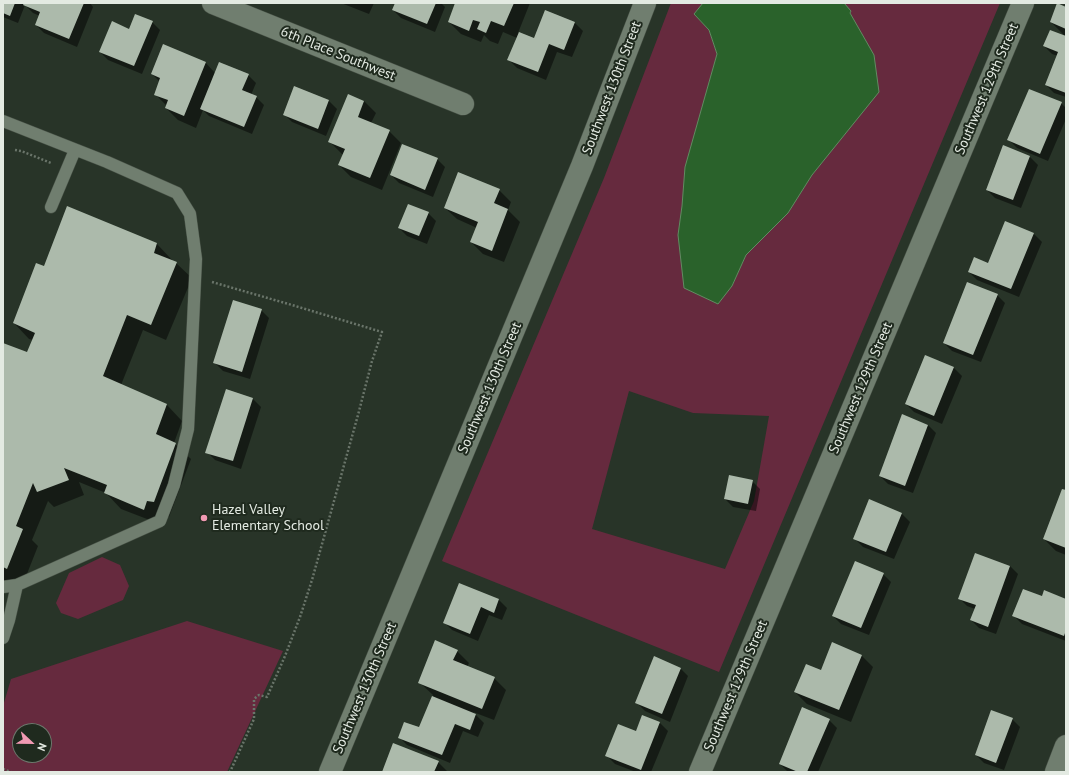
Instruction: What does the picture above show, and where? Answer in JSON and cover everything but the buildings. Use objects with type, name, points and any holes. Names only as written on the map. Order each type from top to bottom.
[{"type":"street","name":"6th Place Southwest","points":[[213,3],[463,104]]},
{"type":"street","name":"Southwest 130th Street","points":[[330,772],[582,166],[645,3]]},
{"type":"street","name":"Southwest 129th Street","points":[[700,772],[1023,3]]},
{"type":"street","points":[[1056,772],[1066,746]]},
{"type":"lane","points":[[3,121],[107,162],[177,193],[190,214],[196,259],[188,429],[174,485],[160,521],[18,585],[3,586]]},
{"type":"lane","points":[[51,207],[75,150]]},
{"type":"lane","points":[[3,638],[18,585]]},
{"type":"path","points":[[15,150],[22,151],[51,163]]},
{"type":"path","points":[[195,277],[382,332],[372,361],[312,580],[300,617],[267,696],[258,695],[254,699],[254,719],[230,772]]},
{"type":"path","points":[[3,769],[11,772]]},
{"type":"shaded area","points":[[671,3],[703,3],[694,14],[709,30],[717,54],[693,141],[678,235],[732,286],[746,255],[788,213],[812,175],[844,135],[851,11],[844,3],[1000,3],[719,672],[442,561],[604,178]],"holes":[[[629,391],[693,413],[769,416],[754,501],[725,569],[592,529]]]},
{"type":"shaded area","points":[[703,3],[844,3],[851,11],[850,13],[874,55],[879,92],[812,175],[788,213],[746,255],[732,286],[718,304],[684,288],[678,235],[685,167],[717,54],[709,30],[694,14]]},
{"type":"shaded area","points":[[102,557],[120,565],[129,586],[123,600],[78,619],[61,613],[56,603],[69,573]]},
{"type":"shaded area","points":[[187,621],[283,651],[227,772],[3,772],[3,706],[11,679]]},
{"type":"place","name":"Hazel Valley Elementary School","points":[[204,518]]}]
